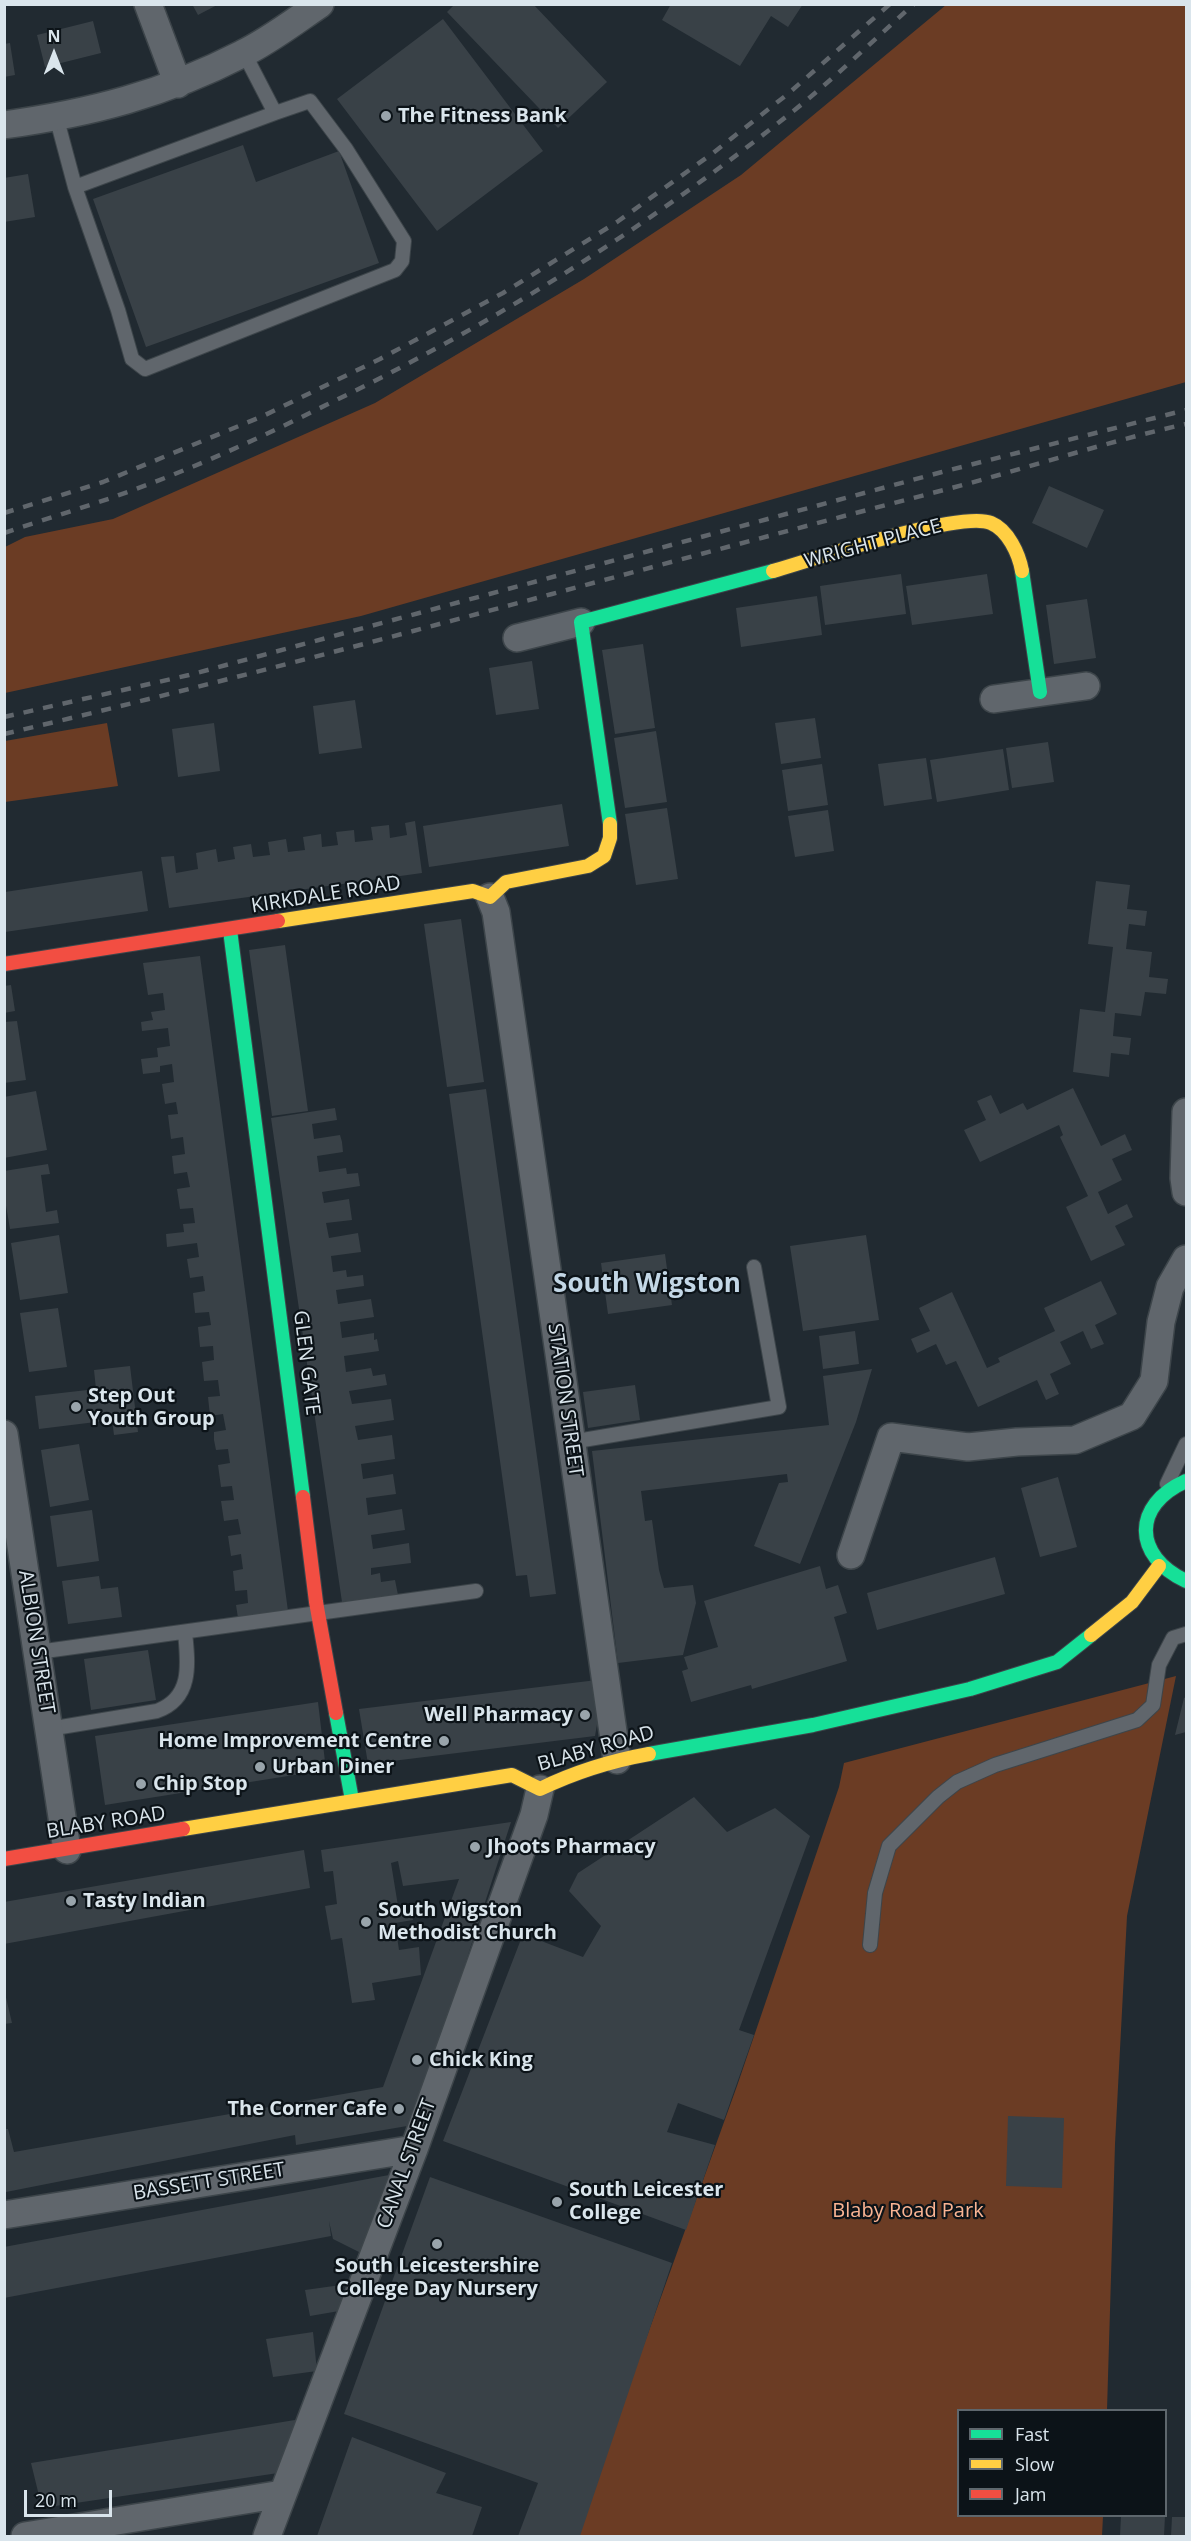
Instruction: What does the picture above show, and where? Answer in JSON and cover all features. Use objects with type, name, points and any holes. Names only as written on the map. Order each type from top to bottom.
[{"type":"street","points":[[148,4],[178,84]]},
{"type":"street","points":[[4,125],[121,103],[178,84],[244,53],[320,4]]},
{"type":"street","name":"WRIGHT PLACE","points":[[517,638],[883,540],[965,520],[986,521],[1004,533],[1015,547],[1021,564],[1040,692]]},
{"type":"street","points":[[490,897],[506,882],[588,866],[604,856],[610,838],[610,818],[581,622]]},
{"type":"street","points":[[994,699],[1086,686]]},
{"type":"street","name":"KIRKDALE ROAD","points":[[4,964],[473,891],[490,897]]},
{"type":"street","name":"STATION STREET","points":[[490,897],[496,912],[617,1760]]},
{"type":"street","name":"GLEN GATE","points":[[230,930],[318,1612],[352,1800]]},
{"type":"street","points":[[1186,1112],[1184,1178],[1186,1192]]},
{"type":"street","points":[[851,1555],[891,1437],[968,1447],[1075,1440],[1132,1416],[1154,1381],[1161,1322],[1170,1287],[1186,1259]]},
{"type":"street","name":"ALBION STREET","points":[[4,1434],[67,1850]]},
{"type":"street","points":[[1186,1481],[1175,1484],[1152,1506],[1147,1521],[1146,1537],[1150,1553],[1159,1566],[1171,1575],[1186,1581]]},
{"type":"street","name":"BLABY ROAD","points":[[4,1859],[512,1775],[540,1789],[572,1774],[617,1760],[813,1725],[970,1689],[1057,1662],[1132,1602],[1159,1566]]},
{"type":"street","name":"CANAL STREET","points":[[267,2536],[414,2149],[530,1826],[540,1789]]},
{"type":"street","name":"BASSETT STREET","points":[[4,2216],[414,2149]]},
{"type":"street","points":[[25,2536],[282,2494]]},
{"type":"lane","points":[[244,53],[275,113]]},
{"type":"lane","points":[[56,117],[75,187],[118,310],[132,359],[145,369],[394,270],[402,261],[404,241],[346,149],[310,101],[75,187]]},
{"type":"lane","points":[[571,1442],[779,1407],[754,1267]]},
{"type":"lane","points":[[1162,1494],[1186,1444]]},
{"type":"lane","points":[[38,1652],[476,1591]]},
{"type":"lane","points":[[49,1729],[157,1711],[170,1705],[181,1693],[187,1680],[185,1632]]},
{"type":"lane","points":[[870,1945],[875,1893],[889,1846],[938,1797],[957,1782],[995,1766],[1137,1720],[1153,1705],[1159,1665],[1163,1655],[1173,1638],[1186,1634]]},
{"type":"green space","points":[[946,5],[1186,5],[1186,382],[361,616],[5,693],[5,547],[25,537],[113,519],[375,403],[584,279],[741,175]]},
{"type":"green space","points":[[107,723],[118,786],[5,802],[5,741]]},
{"type":"green space","name":"Blaby Road Park","points":[[1176,1676],[1127,1916],[1115,2144],[1107,2409],[957,2409],[957,2517],[1103,2517],[1102,2536],[575,2536],[737,2086],[839,1787],[844,1763]]},
{"type":"building","points":[[192,4],[219,4],[198,15]]},
{"type":"building","points":[[455,4],[533,4],[607,82],[558,128],[447,12]]},
{"type":"building","points":[[671,4],[803,4],[788,27],[771,16],[740,66],[662,20]]},
{"type":"building","points":[[443,19],[543,151],[437,231],[337,99]]},
{"type":"building","points":[[93,21],[101,53],[45,67],[37,35]]},
{"type":"building","points":[[10,43],[15,75],[4,77],[4,44]]},
{"type":"building","points":[[243,145],[256,182],[339,151],[379,263],[146,347],[93,199]]},
{"type":"building","points":[[28,174],[35,217],[4,222],[4,178]]},
{"type":"building","points":[[1049,486],[1104,510],[1087,548],[1032,523]]},
{"type":"building","points":[[901,574],[906,614],[825,625],[820,586]]},
{"type":"building","points":[[987,574],[993,614],[912,625],[906,586]]},
{"type":"building","points":[[817,596],[822,635],[741,647],[736,608]]},
{"type":"building","points":[[1087,599],[1096,658],[1054,664],[1046,605]]},
{"type":"building","points":[[643,644],[655,728],[615,734],[602,650]]},
{"type":"building","points":[[532,661],[539,709],[496,715],[489,668]]},
{"type":"building","points":[[355,700],[362,748],[319,754],[313,706]]},
{"type":"building","points":[[815,718],[821,758],[781,764],[775,723]]},
{"type":"building","points":[[214,723],[220,771],[178,777],[172,729]]},
{"type":"building","points":[[656,731],[667,802],[625,808],[614,738]]},
{"type":"building","points":[[1048,742],[1054,782],[1012,788],[1006,748]]},
{"type":"building","points":[[1003,749],[1009,790],[937,802],[930,760]]},
{"type":"building","points":[[926,758],[932,799],[884,806],[878,764]]},
{"type":"building","points":[[822,764],[828,805],[788,811],[782,770]]},
{"type":"building","points":[[562,804],[569,846],[429,867],[423,826]]},
{"type":"building","points":[[667,808],[678,879],[636,885],[625,814]]},
{"type":"building","points":[[828,810],[834,851],[795,857],[788,816]]},
{"type":"building","points":[[415,821],[422,873],[169,908],[161,857],[174,856],[176,873],[198,869],[196,853],[216,849],[218,862],[235,859],[233,847],[251,844],[253,857],[270,855],[268,842],[286,839],[288,852],[305,850],[303,837],[321,834],[322,847],[338,845],[336,832],[354,830],[355,842],[373,840],[371,827],[389,825],[390,838],[407,835],[405,823]]},
{"type":"building","points":[[142,871],[148,911],[5,932],[5,892]]},
{"type":"building","points":[[1096,881],[1130,885],[1127,909],[1147,911],[1145,926],[1129,924],[1126,949],[1152,952],[1149,977],[1168,979],[1166,994],[1145,992],[1141,1016],[1115,1013],[1113,1036],[1131,1038],[1129,1055],[1111,1053],[1109,1077],[1073,1072],[1080,1009],[1105,1012],[1113,947],[1088,944]]},
{"type":"building","points":[[461,919],[484,1082],[447,1087],[424,924]]},
{"type":"building","points":[[285,945],[308,1111],[272,1116],[249,950]]},
{"type":"building","points":[[200,956],[288,1611],[238,1618],[236,1605],[248,1603],[247,1590],[235,1591],[233,1571],[243,1569],[241,1554],[231,1556],[228,1536],[241,1534],[238,1519],[224,1521],[221,1501],[234,1500],[232,1486],[221,1487],[218,1465],[230,1463],[228,1449],[216,1450],[214,1440],[214,1432],[226,1430],[223,1414],[210,1416],[208,1397],[220,1396],[218,1380],[204,1381],[202,1362],[214,1360],[213,1346],[200,1347],[198,1327],[211,1325],[209,1312],[195,1313],[193,1293],[205,1291],[203,1276],[190,1278],[187,1259],[199,1257],[197,1243],[167,1247],[166,1234],[184,1232],[183,1224],[195,1223],[193,1208],[180,1209],[177,1189],[190,1187],[187,1172],[174,1174],[172,1156],[185,1154],[183,1137],[171,1139],[168,1115],[178,1114],[176,1102],[165,1104],[162,1084],[174,1082],[172,1064],[160,1066],[160,1072],[143,1074],[141,1059],[158,1057],[157,1048],[170,1046],[168,1028],[142,1031],[141,1022],[153,1020],[151,1012],[165,1010],[163,993],[148,995],[143,963]]},
{"type":"building","points":[[11,985],[15,1011],[4,1013],[4,986]]},
{"type":"building","points":[[17,1021],[26,1080],[4,1083],[4,1022]]},
{"type":"building","points":[[1073,1088],[1101,1146],[1125,1134],[1132,1150],[1112,1159],[1122,1180],[1098,1192],[1108,1214],[1127,1204],[1133,1217],[1115,1226],[1125,1245],[1091,1261],[1066,1207],[1088,1196],[1060,1137],[1063,1135],[1059,1125],[980,1162],[964,1130],[986,1120],[977,1101],[991,1095],[1000,1114],[1023,1103],[1027,1110]]},
{"type":"building","points":[[486,1089],[556,1594],[530,1597],[527,1575],[516,1576],[449,1094]]},
{"type":"building","points":[[36,1091],[47,1150],[4,1158],[4,1097]]},
{"type":"building","points":[[335,1108],[337,1120],[312,1124],[314,1139],[340,1135],[343,1152],[317,1156],[319,1172],[346,1168],[347,1174],[358,1173],[360,1186],[322,1192],[324,1203],[349,1199],[352,1220],[326,1223],[329,1238],[358,1233],[361,1252],[331,1256],[333,1272],[346,1270],[347,1277],[363,1275],[364,1286],[336,1290],[338,1304],[371,1299],[374,1317],[340,1322],[342,1338],[374,1333],[374,1340],[377,1339],[379,1351],[344,1356],[346,1372],[371,1368],[373,1376],[385,1374],[387,1385],[349,1391],[352,1404],[391,1399],[394,1420],[355,1426],[358,1440],[392,1435],[395,1459],[361,1464],[363,1479],[393,1474],[396,1494],[366,1498],[368,1515],[402,1509],[405,1530],[371,1535],[373,1549],[409,1543],[411,1563],[371,1568],[371,1575],[380,1573],[381,1582],[395,1580],[398,1595],[342,1602],[271,1118]]},
{"type":"building","points":[[48,1164],[50,1174],[41,1175],[46,1212],[57,1210],[59,1223],[10,1229],[4,1194],[4,1171]]},
{"type":"building","points":[[59,1235],[68,1293],[20,1300],[11,1243]]},
{"type":"building","points":[[866,1235],[879,1320],[803,1331],[790,1246]]},
{"type":"building","points":[[665,1254],[672,1305],[608,1314],[601,1263]]},
{"type":"building","points":[[1101,1281],[1117,1314],[1095,1325],[1104,1344],[1091,1349],[1083,1331],[1060,1342],[1071,1364],[1050,1374],[1059,1394],[1046,1400],[1037,1380],[978,1407],[956,1361],[946,1365],[936,1344],[917,1353],[911,1339],[930,1331],[919,1308],[952,1292],[987,1368],[1000,1362],[998,1358],[1055,1331],[1044,1308]]},
{"type":"building","points":[[58,1308],[67,1367],[29,1372],[20,1313]]},
{"type":"building","points":[[855,1331],[859,1364],[823,1369],[819,1336]]},
{"type":"building","points":[[130,1366],[138,1432],[114,1435],[112,1420],[39,1429],[35,1396],[96,1389],[94,1370]]},
{"type":"building","points":[[872,1369],[856,1422],[800,1564],[754,1546],[779,1483],[788,1482],[787,1474],[641,1491],[645,1521],[652,1520],[664,1588],[693,1585],[696,1603],[683,1655],[618,1663],[592,1451],[829,1425],[823,1376]]},
{"type":"building","points":[[635,1385],[640,1420],[588,1428],[583,1392]]},
{"type":"building","points":[[79,1444],[89,1500],[50,1507],[41,1450]]},
{"type":"building","points":[[1058,1477],[1077,1547],[1040,1557],[1021,1488]]},
{"type":"building","points":[[92,1510],[99,1561],[57,1567],[50,1516]]},
{"type":"building","points":[[995,1557],[1005,1594],[877,1630],[867,1593]]},
{"type":"building","points":[[820,1566],[826,1589],[838,1585],[847,1613],[834,1617],[847,1661],[752,1689],[751,1685],[691,1702],[682,1671],[688,1669],[684,1657],[718,1647],[704,1601]]},
{"type":"building","points":[[99,1576],[101,1589],[118,1587],[122,1617],[68,1624],[62,1581]]},
{"type":"building","points":[[148,1650],[156,1700],[91,1710],[84,1659]]},
{"type":"building","points":[[605,1679],[595,1736],[368,1764],[359,1709]]},
{"type":"building","points":[[1186,1697],[1186,1732],[1175,1735],[1184,1698]]},
{"type":"building","points":[[318,1702],[326,1770],[105,1805],[95,1736]]},
{"type":"building","points":[[694,1797],[727,1832],[775,1808],[810,1836],[739,2030],[754,2035],[724,2120],[678,2103],[667,2132],[715,2145],[686,2230],[443,2141],[523,1934],[583,1957],[601,1926],[569,1891],[578,1873]]},
{"type":"building","points":[[511,1822],[413,2125],[296,2145],[295,2135],[6,2192],[4,2129],[8,2129],[14,2152],[383,2087],[459,1879],[403,1886],[398,1861],[391,1863],[398,1906],[411,1904],[413,1920],[395,1923],[399,1950],[419,1947],[421,1975],[372,1983],[375,2000],[352,2003],[342,1938],[331,1940],[325,1906],[337,1904],[333,1871],[324,1872],[321,1850]]},
{"type":"building","points":[[304,1850],[310,1888],[4,1944],[4,1902]]},
{"type":"building","points":[[4,1989],[12,2023],[4,2024]]},
{"type":"building","points":[[1008,2116],[1064,2118],[1062,2188],[1006,2186]]},
{"type":"building","points":[[389,2175],[361,2253],[333,2239],[329,2221],[331,2236],[4,2298],[4,2247]]},
{"type":"building","points":[[430,2177],[672,2263],[580,2536],[518,2536],[538,2483],[344,2414]]},
{"type":"building","points":[[341,2285],[345,2310],[310,2316],[305,2290]]},
{"type":"building","points":[[313,2332],[317,2371],[273,2377],[266,2339]]},
{"type":"building","points":[[301,2419],[285,2472],[42,2508],[31,2463]]},
{"type":"building","points":[[352,2437],[446,2473],[436,2493],[482,2507],[472,2536],[317,2536]]},
{"type":"building","points":[[1121,2517],[1165,2517],[1164,2536],[1120,2536]]},
{"type":"building","points":[[1172,2517],[1186,2517],[1186,2536],[1171,2536]]},
{"type":"railway","points":[[4,513],[103,482],[263,416],[380,359],[503,293],[617,222],[713,153],[789,93],[890,4]]},
{"type":"railway","points":[[4,533],[136,489],[232,450],[389,373],[513,305],[632,229],[747,147],[802,104],[914,4]]},
{"type":"railway","points":[[4,717],[189,675],[942,472],[1186,410]]},
{"type":"railway","points":[[4,734],[357,646],[1186,424]]},
{"type":"traffic: fast","points":[[610,824],[581,622],[773,571]]},
{"type":"traffic: fast","points":[[1022,571],[1040,692]]},
{"type":"traffic: fast","points":[[230,930],[303,1497]]},
{"type":"traffic: fast","points":[[1186,1481],[1168,1491],[1156,1503],[1148,1517],[1146,1531],[1148,1545],[1156,1558],[1169,1571],[1186,1581]]},
{"type":"traffic: fast","points":[[649,1754],[813,1725],[970,1689],[1057,1662],[1091,1635]]},
{"type":"traffic: fast","points":[[336,1713],[352,1800]]},
{"type":"traffic: slow","points":[[773,571],[885,538],[950,523],[975,521],[991,523],[1003,531],[1015,550],[1022,571]]},
{"type":"traffic: slow","points":[[278,921],[473,891],[490,897],[506,882],[588,866],[604,856],[610,838],[610,824]]},
{"type":"traffic: slow","points":[[1091,1635],[1132,1602],[1159,1566]]},
{"type":"traffic: slow","points":[[183,1829],[512,1775],[540,1789],[593,1768],[649,1754]]},
{"type":"traffic: jam","points":[[4,964],[278,921]]},
{"type":"traffic: jam","points":[[303,1497],[316,1602],[336,1713]]},
{"type":"traffic: jam","points":[[4,1859],[183,1829]]},
{"type":"place","name":"The Fitness Bank","points":[[386,116]]},
{"type":"place","name":"Step Out Youth Group","points":[[76,1407]]},
{"type":"place","name":"Well Pharmacy","points":[[585,1715]]},
{"type":"place","name":"Home Improvement Centre","points":[[444,1741]]},
{"type":"place","name":"Urban Diner","points":[[260,1767]]},
{"type":"place","name":"Chip Stop","points":[[141,1784]]},
{"type":"place","name":"Jhoots Pharmacy","points":[[475,1847]]},
{"type":"place","name":"Tasty Indian","points":[[71,1901]]},
{"type":"place","name":"South Wigston Methodist Church","points":[[366,1922]]},
{"type":"place","name":"Chick King","points":[[417,2060]]},
{"type":"place","name":"The Corner Cafe","points":[[399,2109]]},
{"type":"place","name":"South Leicester College","points":[[557,2202]]},
{"type":"place","name":"South Leicestershire College Day Nursery","points":[[437,2244]]},
{"type":"district","name":"South Wigston","points":[[647,1285]]}]
